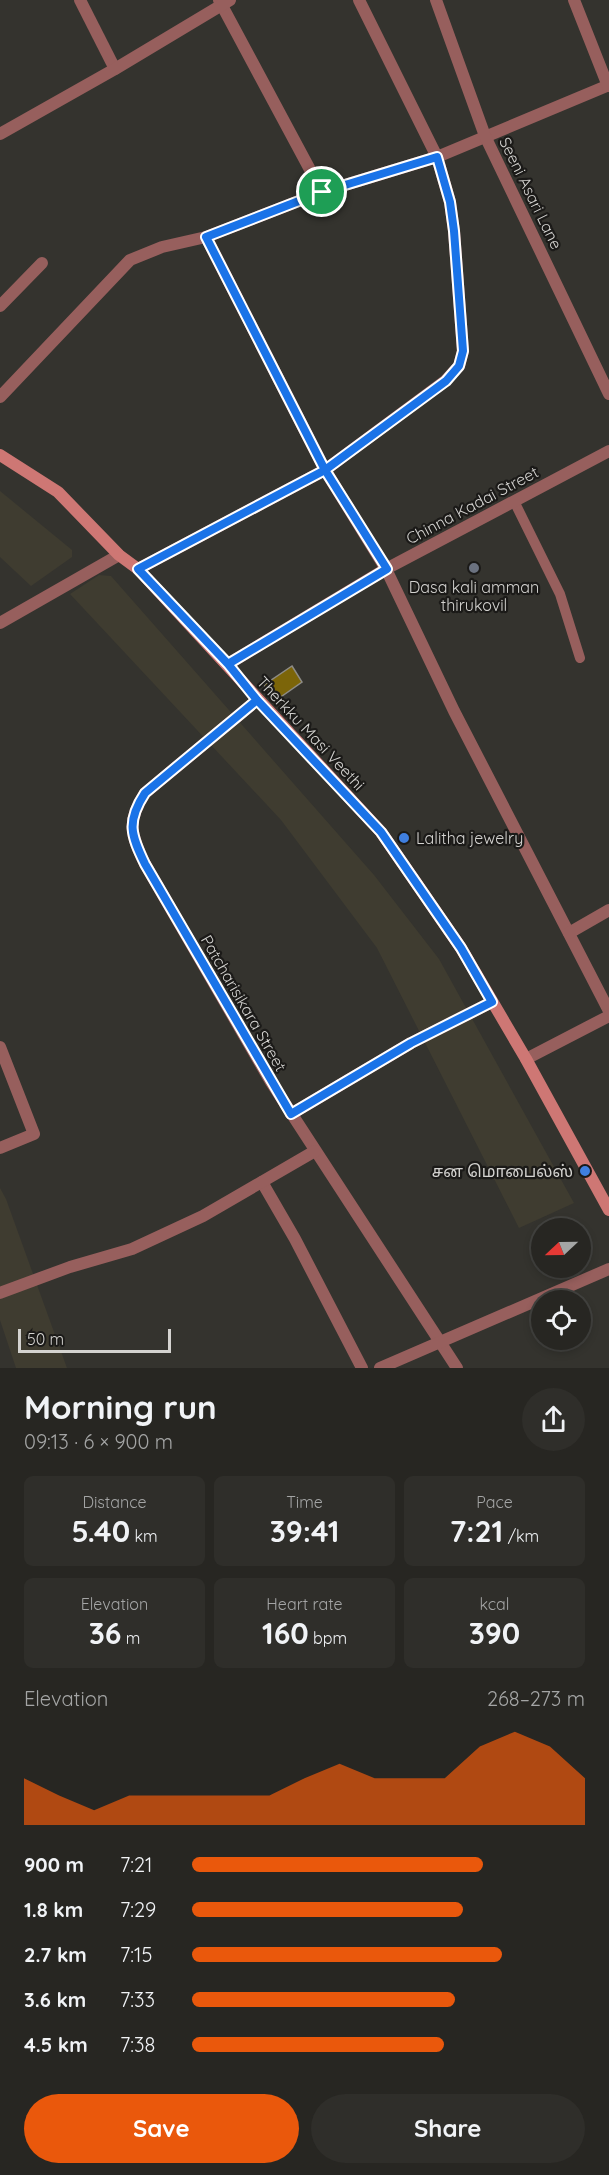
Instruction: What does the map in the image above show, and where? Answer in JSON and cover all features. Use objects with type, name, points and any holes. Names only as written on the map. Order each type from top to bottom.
[{"type":"main road","name":"Therkku Masi Veethi","points":[[0,455],[57,492],[119,555],[138,569],[381,832],[461,948],[526,1059],[609,1210]]},
{"type":"street","points":[[80,0],[115,69]]},
{"type":"street","points":[[138,569],[325,470],[446,381],[459,366],[463,351],[450,202],[437,157],[358,0]]},
{"type":"street","name":"Seeni Asari Lane","points":[[436,0],[485,136],[609,394]]},
{"type":"street","points":[[0,398],[130,260],[162,247],[206,237],[322,192],[437,157],[609,85],[574,0]]},
{"type":"street","points":[[2,129],[115,69],[224,2],[322,192]]},
{"type":"street","points":[[206,237],[325,470],[387,569],[454,711],[609,1014],[526,1059]]},
{"type":"street","points":[[0,306],[42,263]]},
{"type":"street","name":"Chinna Kadai Street","points":[[228,664],[387,569],[609,451]]},
{"type":"street","points":[[0,623],[119,555]]},
{"type":"street","name":"Patcharisikara Street","points":[[257,700],[145,793],[135,807],[132,833],[145,864],[291,1114],[457,1368]]},
{"type":"street","points":[[569,933],[609,910]]},
{"type":"street","points":[[291,1114],[411,1043],[492,1002]]},
{"type":"street","points":[[0,1047],[34,1134],[0,1148]]},
{"type":"street","points":[[0,1293],[70,1267],[132,1249],[203,1216],[315,1151]]},
{"type":"street","points":[[262,1182],[295,1239],[362,1368]]},
{"type":"street","points":[[380,1368],[609,1269]]},
{"type":"lane","points":[[514,501],[560,594],[580,658]]},
{"type":"shaded area","points":[[0,491],[72,550],[72,557],[31,586],[0,557]]},
{"type":"shaded area","points":[[99,575],[111,576],[374,875],[439,959],[574,1203],[541,1218],[531,1218],[531,1223],[519,1228],[377,948],[281,820],[70,594]]},
{"type":"shaded area","points":[[0,1188],[67,1368],[16,1368],[0,1320]]},
{"type":"building","points":[[292,666],[302,682],[275,701],[264,685]]},
{"type":"place","name":"Dasa kali amman thirukovil","points":[[474,568]]},
{"type":"place","name":"Lalitha jewelry","points":[[404,838]]},
{"type":"place","name":"சன மொபைல்ஸ்","points":[[585,1171]]},
{"type":"route","points":[[322,192],[206,237],[325,470],[138,569],[228,664],[257,700],[145,793],[135,807],[132,833],[145,864],[291,1114],[411,1043],[492,1002],[461,948],[381,832],[257,700],[228,664],[387,569],[325,470],[446,381],[459,366],[463,351],[454,231],[450,202],[437,157],[322,192]]}]
